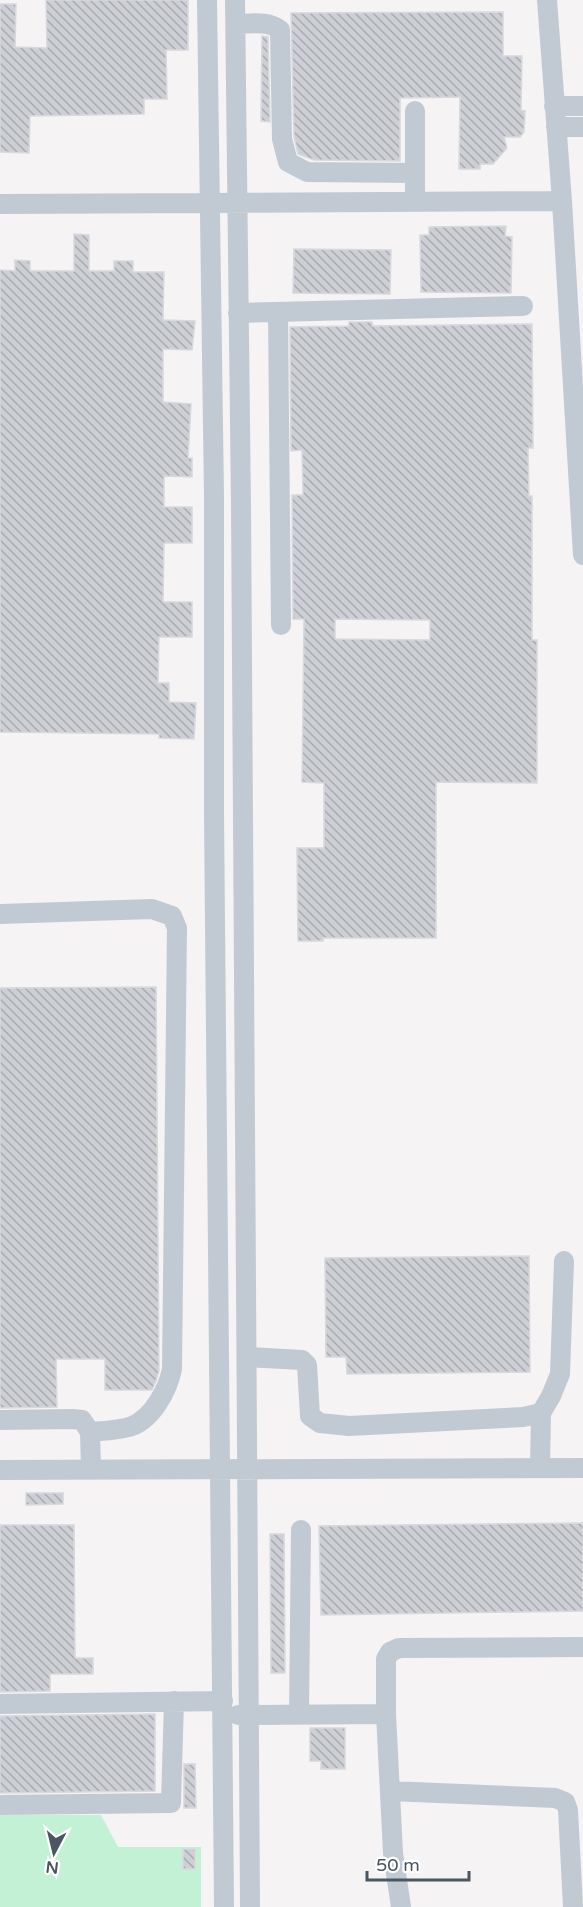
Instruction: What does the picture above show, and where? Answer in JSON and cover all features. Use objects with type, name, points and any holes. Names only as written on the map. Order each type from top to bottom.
[{"type":"street","points":[[207,0],[208,203],[214,497],[214,813],[224,1907]]},
{"type":"street","points":[[235,0],[250,1907]]},
{"type":"street","points":[[547,0],[562,201],[576,320],[583,555]]},
{"type":"street","points":[[236,24],[264,24],[280,30],[282,139],[288,162],[307,172],[415,173]]},
{"type":"street","points":[[554,106],[583,106]]},
{"type":"street","points":[[415,111],[415,202]]},
{"type":"street","points":[[556,128],[583,127]]},
{"type":"street","points":[[0,204],[562,201]]},
{"type":"street","points":[[238,313],[523,306]]},
{"type":"street","points":[[278,312],[281,625]]},
{"type":"street","points":[[214,813],[243,813]]},
{"type":"street","points":[[0,914],[152,909],[172,916],[177,928],[172,1369],[169,1384],[159,1401],[133,1426],[90,1432]]},
{"type":"street","points":[[540,1468],[541,1413],[560,1374],[564,1261]]},
{"type":"street","points":[[247,1357],[306,1362],[310,1416],[320,1423],[349,1426],[524,1417],[541,1413]]},
{"type":"street","points":[[0,1420],[82,1420],[90,1432],[91,1469]]},
{"type":"street","points":[[0,1470],[583,1468]]},
{"type":"street","points":[[299,1713],[301,1530]]},
{"type":"street","points":[[401,1907],[393,1853],[386,1714],[386,1659],[390,1652],[399,1648],[583,1647]]},
{"type":"street","points":[[0,1804],[171,1803],[174,1701]]},
{"type":"street","points":[[0,1704],[174,1701],[249,1714],[386,1714]]},
{"type":"street","points":[[390,1791],[555,1798],[565,1802],[568,1810],[573,1907]]},
{"type":"green space","points":[[0,1815],[101,1815],[118,1847],[201,1847],[201,1907],[0,1907]]},
{"type":"building","points":[[46,0],[188,0],[188,50],[166,50],[167,99],[144,99],[144,114],[30,116],[29,153],[0,152],[0,4],[16,4],[15,47],[47,48]]},
{"type":"building","points":[[503,12],[503,56],[522,56],[521,110],[525,111],[524,132],[520,137],[504,137],[507,148],[493,164],[480,164],[480,169],[459,169],[460,97],[400,98],[400,161],[314,160],[298,154],[294,137],[291,13]]},
{"type":"building","points":[[262,36],[268,37],[270,122],[261,121]]},
{"type":"building","points":[[506,226],[505,236],[512,237],[511,293],[421,292],[420,235],[429,235],[429,227]]},
{"type":"building","points":[[74,234],[89,235],[89,271],[114,271],[114,261],[133,261],[133,272],[164,272],[163,320],[195,321],[192,350],[163,349],[163,402],[191,404],[188,458],[192,458],[192,477],[164,476],[164,507],[192,507],[192,543],[164,543],[163,602],[192,602],[192,637],[159,637],[158,683],[169,683],[169,702],[196,703],[194,739],[159,738],[159,734],[0,732],[0,270],[15,271],[15,260],[30,261],[30,271],[74,271]]},
{"type":"building","points":[[294,249],[391,250],[390,294],[293,293]]},
{"type":"building","points":[[349,322],[372,322],[372,326],[532,324],[533,448],[528,448],[529,496],[532,496],[532,640],[537,640],[537,783],[436,782],[436,938],[323,938],[323,941],[298,941],[297,848],[324,848],[324,783],[302,782],[304,619],[293,619],[292,495],[303,495],[302,450],[291,451],[290,327],[349,326]],"holes":[[[335,619],[430,620],[430,640],[335,639]]]},
{"type":"building","points":[[156,987],[159,1371],[156,1381],[152,1390],[105,1390],[105,1359],[56,1359],[57,1407],[0,1408],[0,988]]},
{"type":"building","points":[[529,1256],[530,1372],[347,1374],[346,1357],[326,1357],[325,1258]]},
{"type":"building","points":[[26,1493],[63,1493],[63,1504],[26,1505]]},
{"type":"building","points":[[583,1523],[583,1611],[321,1615],[319,1526]]},
{"type":"building","points":[[0,1525],[74,1525],[75,1658],[93,1658],[93,1674],[50,1674],[50,1691],[0,1692]]},
{"type":"building","points":[[270,1534],[284,1534],[285,1673],[271,1673]]},
{"type":"building","points":[[155,1714],[155,1791],[0,1793],[0,1716]]},
{"type":"building","points":[[310,1728],[345,1728],[345,1769],[321,1769],[321,1761],[310,1761]]},
{"type":"building","points":[[184,1764],[195,1764],[196,1808],[184,1808]]},
{"type":"building","points":[[183,1849],[195,1849],[195,1869],[183,1869]]}]
